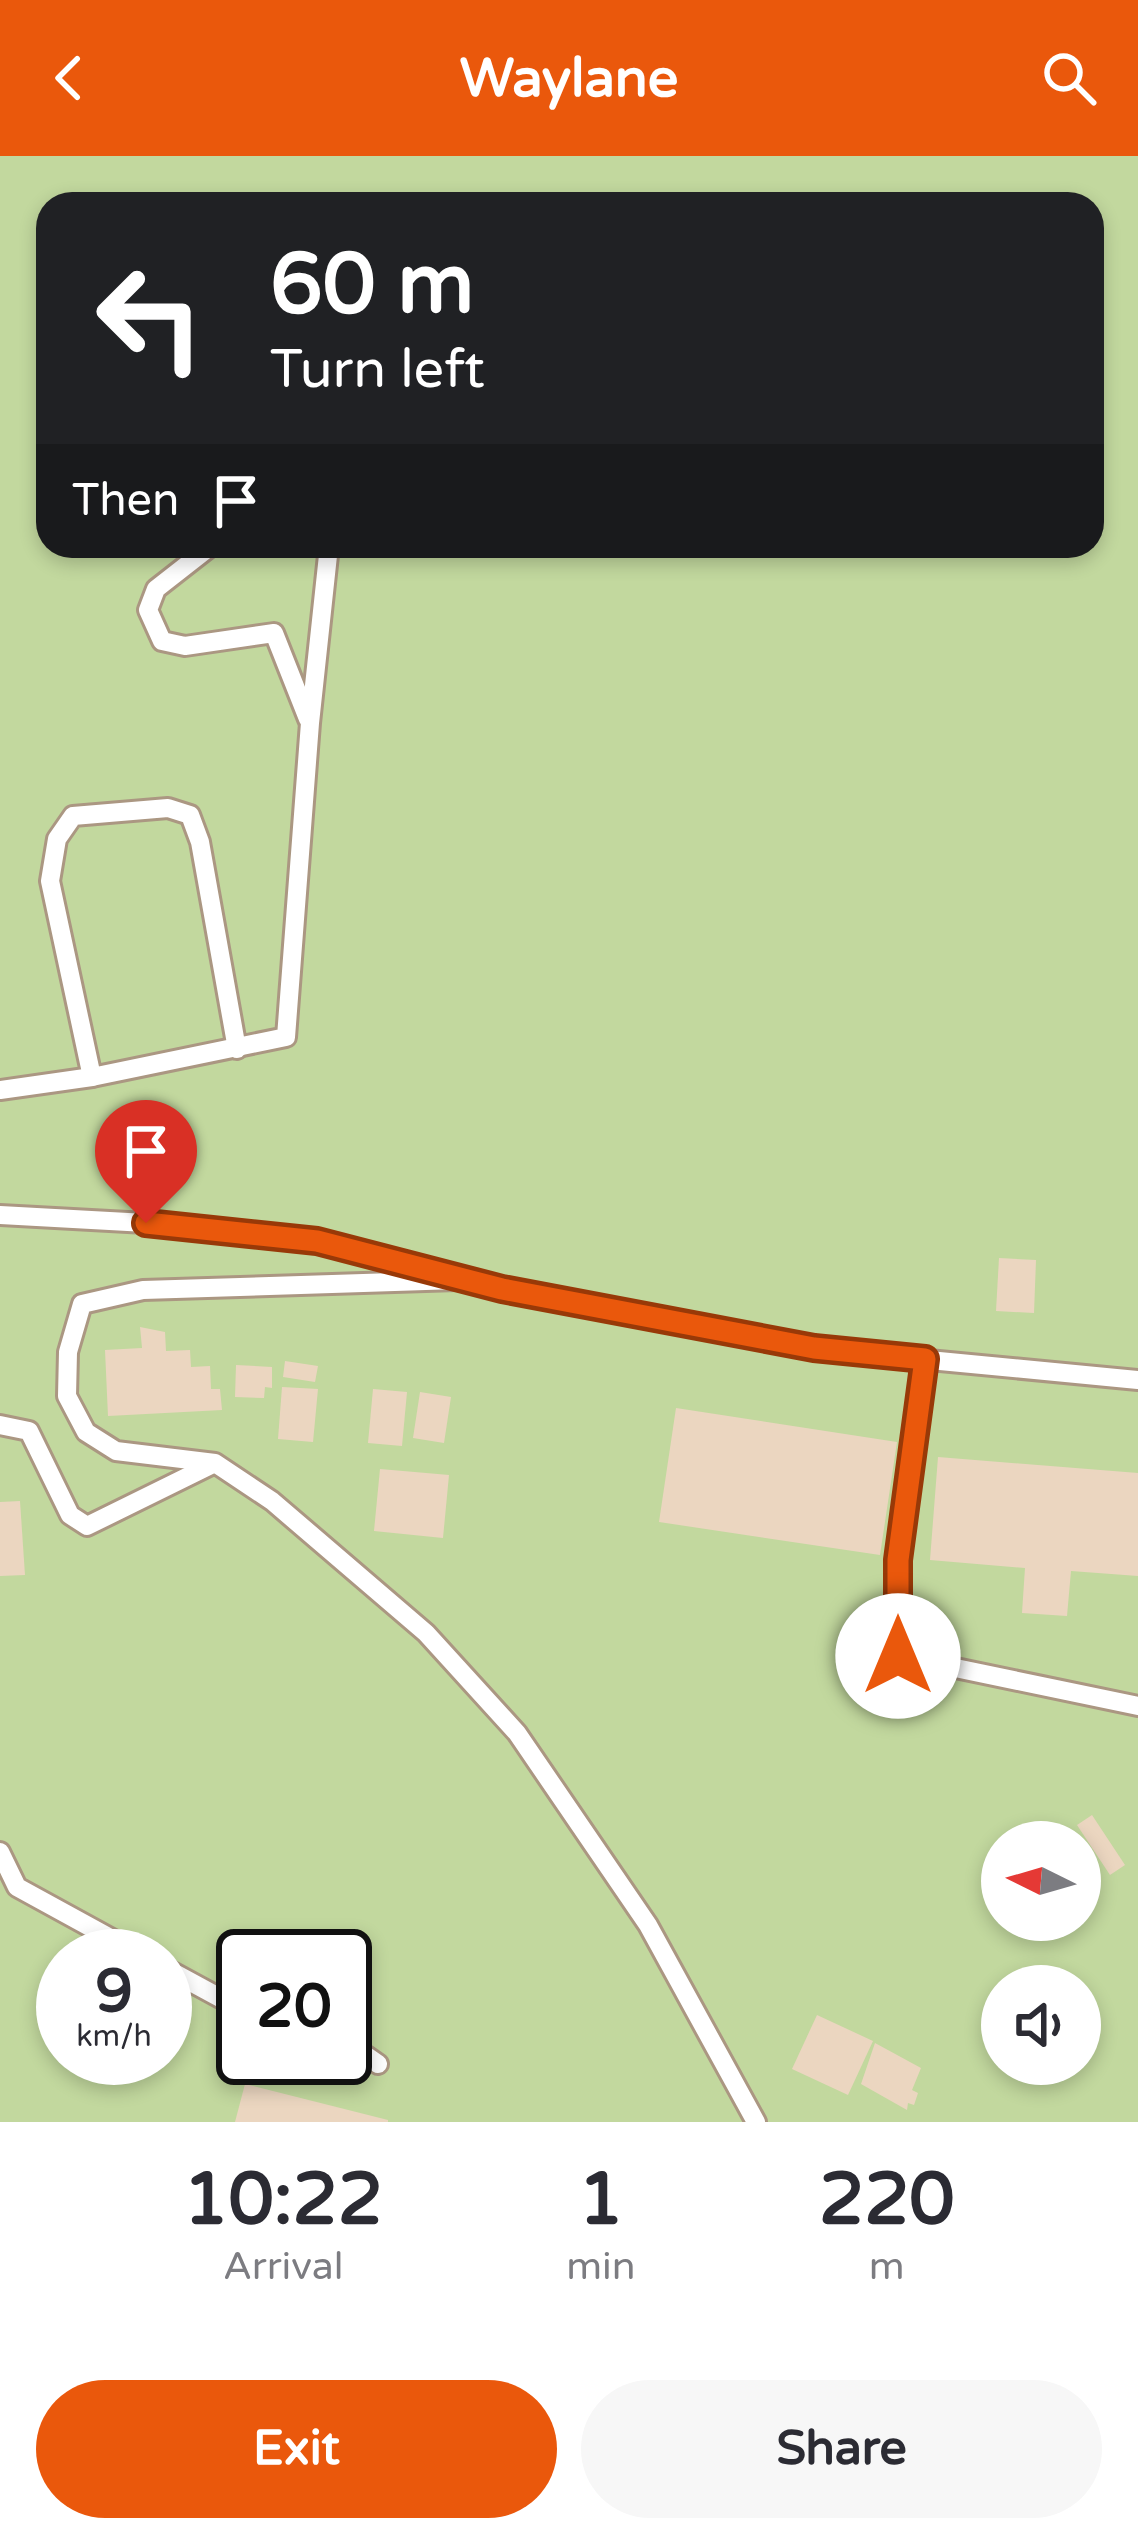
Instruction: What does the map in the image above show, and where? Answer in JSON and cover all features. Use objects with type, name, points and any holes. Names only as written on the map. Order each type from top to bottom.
[{"type":"lane","points":[[196,558],[156,589],[148,610],[163,641],[185,646],[274,633],[310,724]]},
{"type":"lane","points":[[0,1090],[92,1077],[286,1037],[328,558]]},
{"type":"lane","points":[[92,1077],[50,881],[57,839],[74,815],[168,808],[190,815],[200,842],[237,1049]]},
{"type":"lane","points":[[0,1215],[146,1223],[317,1241],[457,1280],[814,1348],[1138,1380]]},
{"type":"lane","points":[[457,1280],[143,1290],[82,1304],[68,1352],[67,1396],[86,1432],[116,1451],[215,1463],[272,1501],[426,1633],[518,1733],[648,1924],[756,2122]]},
{"type":"lane","points":[[925,1359],[898,1560],[898,1656],[1138,1706]]},
{"type":"lane","points":[[0,1425],[29,1431],[70,1515],[87,1526],[215,1463]]},
{"type":"lane","points":[[0,1852],[17,1887],[94,1929]]},
{"type":"lane","points":[[372,2061],[378,2065]]},
{"type":"green space","points":[[0,156],[1138,156],[1138,2122],[0,2122]]},
{"type":"building","points":[[999,1258],[1036,1260],[1034,1313],[996,1311]]},
{"type":"building","points":[[140,1327],[165,1332],[166,1351],[190,1350],[191,1367],[210,1366],[211,1389],[220,1389],[222,1410],[108,1416],[105,1350],[142,1348]]},
{"type":"building","points":[[285,1361],[318,1366],[315,1382],[283,1377]]},
{"type":"building","points":[[236,1365],[272,1367],[272,1388],[265,1387],[264,1398],[235,1397]]},
{"type":"building","points":[[282,1387],[318,1389],[313,1442],[278,1439]]},
{"type":"building","points":[[373,1389],[407,1392],[402,1446],[368,1443]]},
{"type":"building","points":[[420,1392],[451,1397],[444,1443],[413,1438]]},
{"type":"building","points":[[676,1408],[897,1442],[880,1555],[659,1522]]},
{"type":"building","points":[[938,1457],[1138,1473],[1138,1576],[1071,1571],[1067,1616],[1022,1613],[1025,1568],[930,1560]]},
{"type":"building","points":[[380,1469],[449,1475],[443,1538],[374,1531]]},
{"type":"building","points":[[20,1501],[25,1575],[0,1576],[0,1502]]},
{"type":"building","points":[[1101,1829],[1125,1865],[1110,1875],[1101,1861]]},
{"type":"building","points":[[817,2015],[873,2041],[848,2095],[792,2069]]},
{"type":"building","points":[[875,2043],[921,2068],[912,2090],[918,2093],[914,2105],[908,2103],[907,2110],[861,2084]]},
{"type":"building","points":[[245,2085],[388,2120],[388,2122],[235,2122]]},
{"type":"route","points":[[146,1223],[317,1241],[502,1289],[814,1348],[925,1359],[898,1560],[898,1656]]}]
